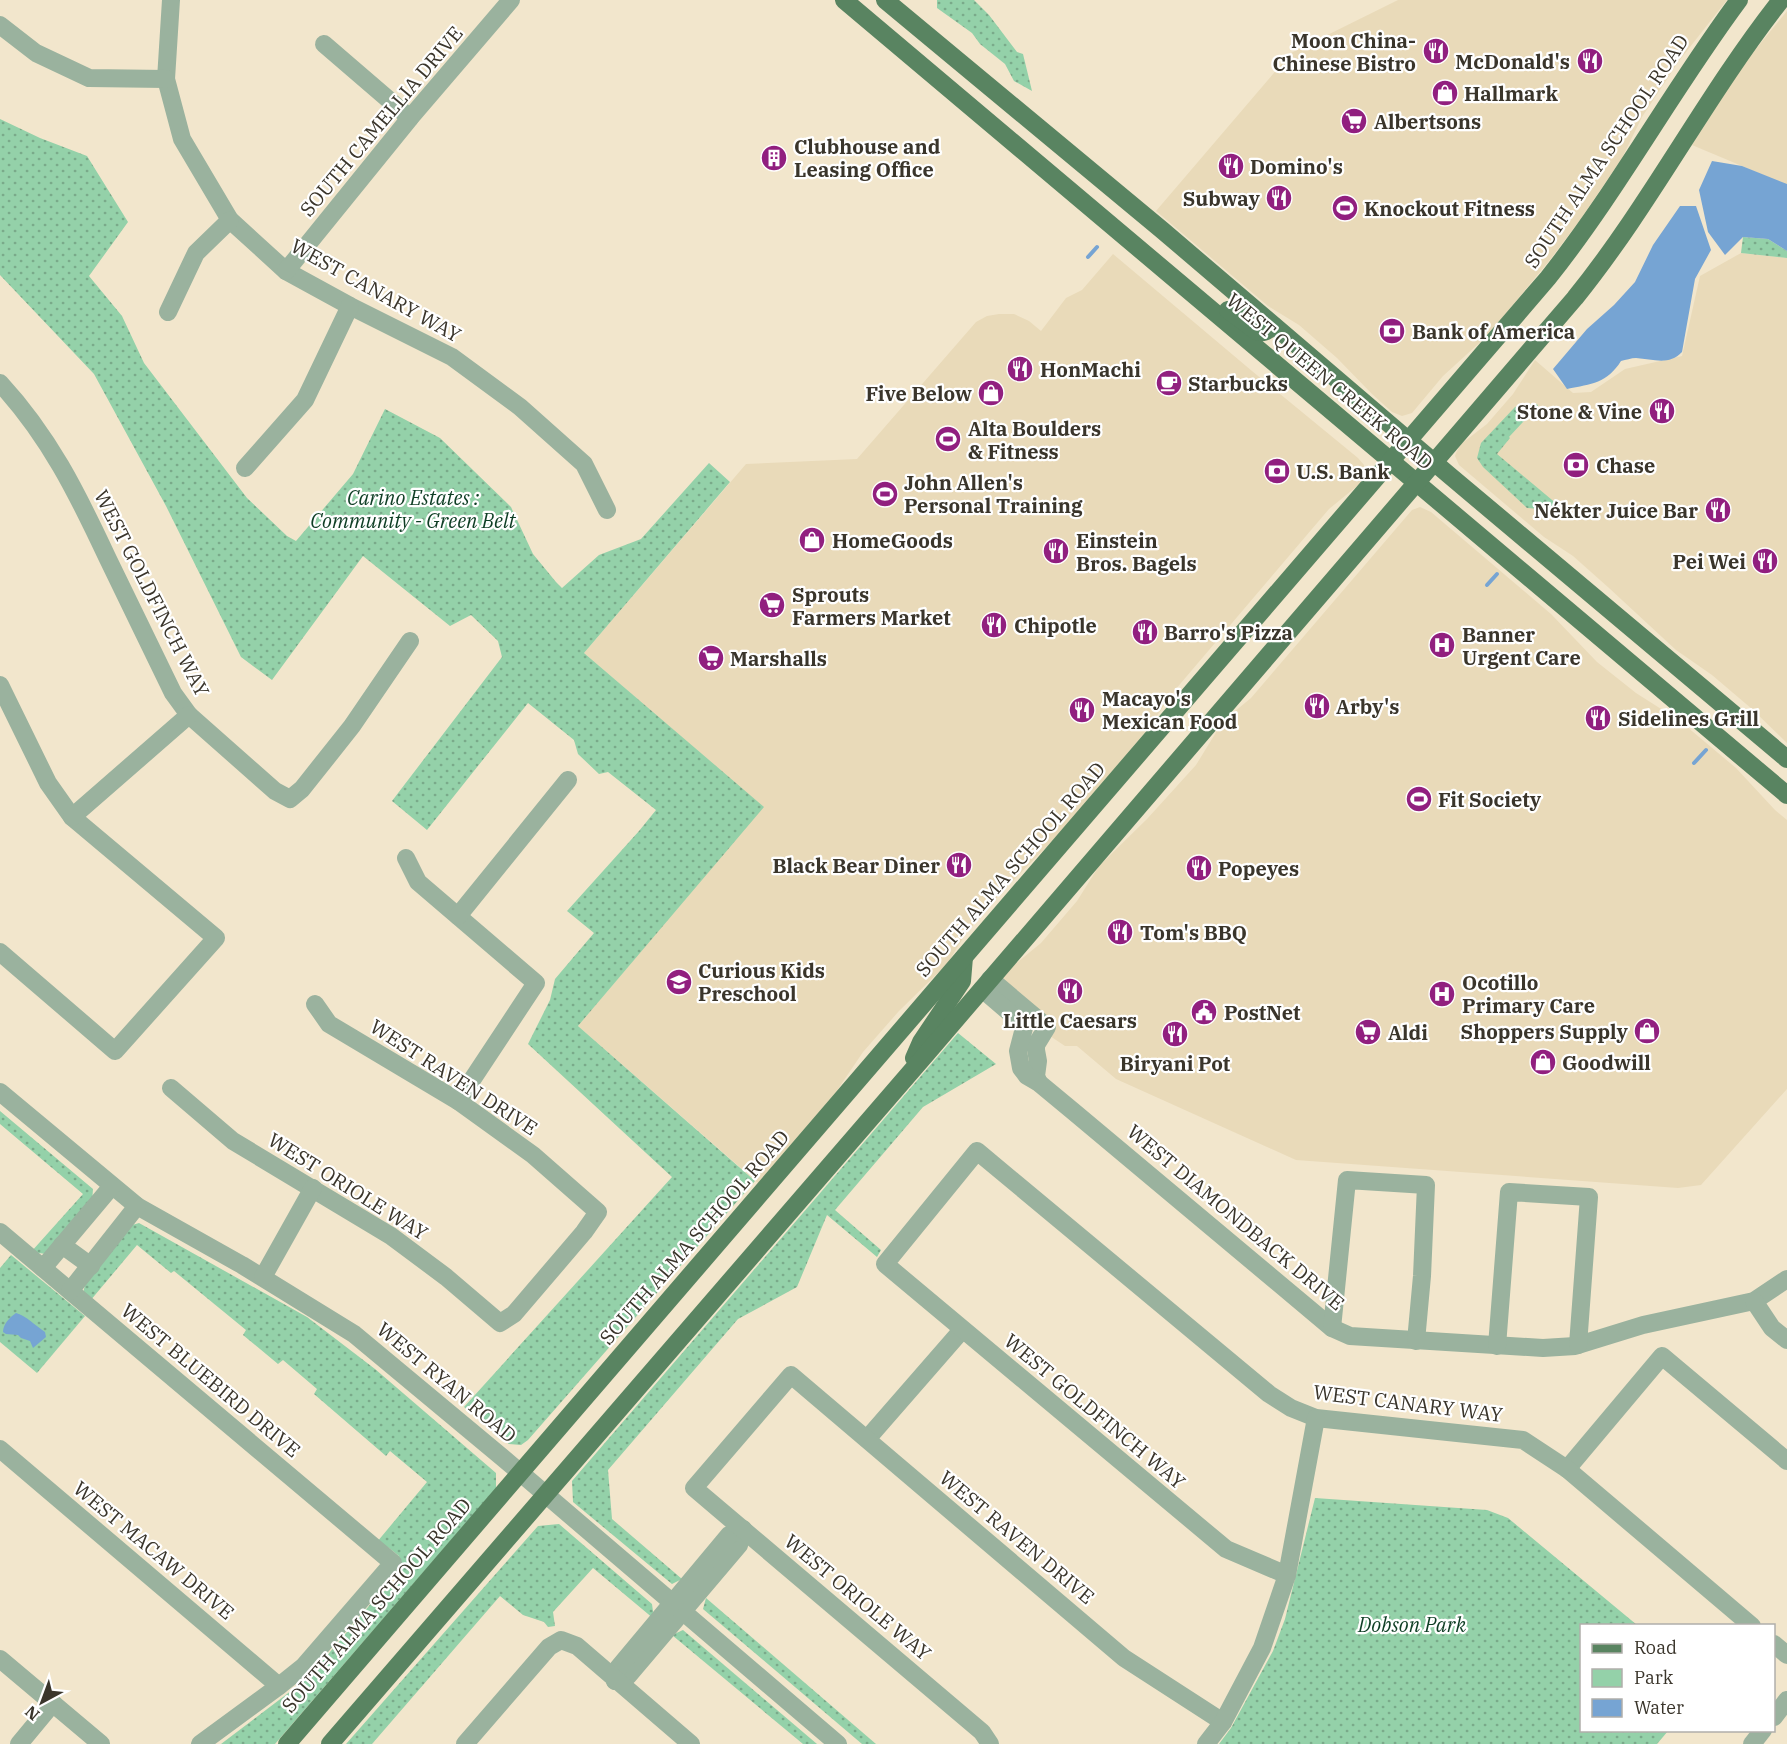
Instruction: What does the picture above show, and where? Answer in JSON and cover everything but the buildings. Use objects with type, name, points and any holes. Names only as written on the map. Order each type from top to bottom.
[{"type":"main road","name":"WEST QUEEN CREEK ROAD","points":[[844,0],[1787,795]]},
{"type":"main road","name":"WEST QUEEN CREEK ROAD","points":[[885,0],[1787,759]]},
{"type":"main road","name":"SOUTH ALMA SCHOOL ROAD","points":[[286,1744],[1391,462],[1564,258],[1607,197],[1690,68],[1739,0]]},
{"type":"main road","points":[[330,1744],[903,1082],[1592,278],[1740,55],[1781,0]]},
{"type":"main road","points":[[1165,272],[1213,299],[1256,331],[1266,332],[1274,326]]},
{"type":"main road","points":[[903,1082],[921,1042],[962,981],[964,957]]},
{"type":"street","name":"WEST CANARY WAY","points":[[171,0],[166,79],[182,139],[230,220],[286,271],[452,357],[520,407],[584,464],[607,510]]},
{"type":"street","name":"SOUTH CAMELLIA DRIVE","points":[[286,271],[410,118],[511,0]]},
{"type":"street","points":[[0,26],[36,53],[89,78],[166,79]]},
{"type":"street","points":[[324,44],[410,118]]},
{"type":"street","points":[[168,312],[196,252],[230,220]]},
{"type":"street","points":[[245,468],[305,400],[350,306]]},
{"type":"street","name":"WEST GOLDFINCH WAY","points":[[0,383],[17,401],[49,445],[73,485],[173,693],[189,715],[275,791],[290,799],[302,789],[352,726],[410,641]]},
{"type":"street","points":[[0,686],[48,783],[72,817],[216,938],[115,1051],[0,952]]},
{"type":"street","points":[[72,817],[189,715]]},
{"type":"street","points":[[458,916],[568,780]]},
{"type":"street","points":[[406,858],[418,882],[536,983],[458,1101]]},
{"type":"street","name":"WEST DIAMONDBACK DRIVE","points":[[986,984],[1047,1027],[1036,1046],[1038,1061],[1035,1076],[1039,1083],[1332,1328],[1350,1336],[1543,1348],[1578,1345],[1644,1325],[1754,1301]]},
{"type":"street","name":"WEST RAVEN DRIVE","points":[[315,1004],[329,1024],[458,1101],[533,1155],[598,1212],[584,1232],[514,1314],[500,1323]]},
{"type":"street","name":"WEST ORIOLE WAY","points":[[171,1088],[233,1141],[391,1236],[446,1277],[500,1323]]},
{"type":"street","name":"WEST RYAN ROAD","points":[[0,1092],[137,1206],[263,1277],[354,1334],[838,1744]]},
{"type":"street","name":"WEST CANARY WAY","points":[[977,1151],[1269,1394],[1291,1408],[1316,1418],[1523,1440],[1567,1468],[1750,1624]]},
{"type":"street","name":"WEST GOLDFINCH WAY","points":[[977,1151],[885,1264],[1226,1549],[1287,1575]]},
{"type":"street","points":[[1332,1328],[1347,1180],[1426,1185],[1422,1276],[1416,1341]]},
{"type":"street","points":[[43,1268],[112,1186]]},
{"type":"street","points":[[263,1277],[313,1188]]},
{"type":"street","points":[[1497,1346],[1509,1192],[1589,1197],[1578,1345]]},
{"type":"street","points":[[70,1291],[137,1206]]},
{"type":"street","name":"WEST BLUEBIRD DRIVE","points":[[0,1232],[393,1563],[304,1666],[279,1686]]},
{"type":"street","points":[[63,1245],[90,1266]]},
{"type":"street","points":[[1787,1279],[1754,1301],[1772,1328],[1787,1340]]},
{"type":"street","points":[[867,1439],[962,1330]]},
{"type":"street","points":[[1567,1468],[1662,1356],[1787,1461]]},
{"type":"street","name":"WEST RAVEN DRIVE","points":[[694,1488],[791,1375],[1124,1658],[1223,1722]]},
{"type":"street","points":[[1206,1744],[1223,1722],[1262,1648],[1287,1575],[1316,1418]]},
{"type":"street","name":"WEST MACAW DRIVE","points":[[0,1449],[279,1686]]},
{"type":"street","name":"WEST ORIOLE WAY","points":[[694,1488],[982,1732],[990,1744]]},
{"type":"street","points":[[615,1681],[618,1668],[678,1607],[729,1535],[743,1529]]},
{"type":"street","points":[[468,1743],[549,1647],[561,1640],[577,1646],[691,1744]]},
{"type":"street","points":[[1775,1646],[1787,1655]]},
{"type":"street","points":[[0,1659],[101,1744]]},
{"type":"street","points":[[200,1744],[279,1686]]},
{"type":"street","points":[[1775,1715],[1787,1700]]},
{"type":"street","points":[[19,1744],[53,1703]]},
{"type":"street","points":[[1752,1744],[1762,1732]]},
{"type":"shaded area","points":[[1398,0],[1727,0],[1679,61],[1642,117],[1622,158],[1549,261],[1488,335],[1443,376],[1412,413],[1402,416],[1392,412],[1337,358],[1299,325],[1268,306],[1156,211],[1291,53]]},
{"type":"shaded area","points":[[1787,11],[1787,185],[1692,145],[1742,66]]},
{"type":"shaded area","points":[[1741,253],[1787,258],[1787,743],[1712,675],[1676,650],[1573,556],[1544,537],[1459,465],[1455,456],[1461,444],[1487,424],[1513,394],[1535,360],[1573,393],[1591,392],[1625,369],[1682,356],[1700,276]]},
{"type":"shaded area","points":[[1113,254],[1358,458],[1364,465],[1365,477],[1329,509],[1175,690],[1147,730],[1058,835],[1000,894],[965,935],[947,964],[899,1011],[863,1052],[836,1092],[758,1183],[578,1026],[763,807],[584,653],[746,464],[857,459],[976,322],[987,316],[1014,314],[1029,321],[1041,331],[1066,298],[1082,290]]},
{"type":"shaded area","points":[[1420,507],[1431,512],[1551,614],[1597,662],[1636,693],[1680,721],[1736,768],[1787,820],[1787,1089],[1701,1185],[1678,1188],[1296,1160],[1116,1079],[1077,1046],[1065,1046],[1026,1020],[992,991],[1013,966],[1041,943],[1077,901],[1099,866],[1147,819],[1196,765],[1223,721],[1251,698],[1412,510]]},
{"type":"green space","points":[[937,0],[974,0],[989,15],[1017,52],[1023,54],[1032,91],[1014,81],[1005,64],[980,44],[972,33],[937,8]]},
{"type":"green space","name":"Carino Estates : Community - Green Belt","points":[[0,119],[40,138],[87,156],[128,222],[89,276],[122,316],[144,363],[247,498],[287,536],[296,541],[353,474],[385,409],[440,438],[511,507],[533,554],[562,588],[599,555],[641,539],[709,463],[730,482],[584,653],[764,807],[578,1026],[755,1181],[528,1440],[521,1445],[509,1444],[464,1407],[672,1177],[528,1044],[550,1000],[555,979],[594,933],[567,911],[656,810],[608,772],[599,774],[578,754],[574,740],[528,703],[427,830],[392,801],[502,657],[498,641],[471,615],[450,626],[363,556],[272,680],[241,657],[166,506],[94,374],[0,275]]},
{"type":"green space","points":[[1743,237],[1768,239],[1787,251],[1787,258],[1741,253]]},
{"type":"green space","points":[[1537,404],[1538,406],[1509,437],[1497,454],[1570,515],[1564,520],[1540,509],[1527,508],[1483,467],[1477,458],[1481,443],[1515,407]]},
{"type":"green space","points":[[958,1033],[996,1064],[923,1107],[835,1210],[881,1250],[877,1257],[827,1215],[797,1287],[738,1319],[608,1470],[612,1519],[682,1579],[672,1584],[573,1502],[572,1481]]},
{"type":"green space","points":[[0,1111],[93,1189],[92,1202],[46,1254],[31,1252],[83,1194],[0,1124]]},
{"type":"green space","points":[[139,1223],[307,1317],[375,1369],[496,1473],[496,1488],[275,1744],[221,1744],[308,1678],[379,1594],[392,1587],[401,1576],[399,1556],[377,1542],[427,1482],[390,1451],[386,1456],[314,1394],[317,1389],[283,1360],[278,1364],[243,1335],[246,1330],[174,1271],[171,1273],[137,1245],[90,1301],[83,1293],[87,1277],[129,1226]]},
{"type":"green space","points":[[11,1255],[85,1316],[37,1373],[0,1342],[0,1268]]},
{"type":"green space","name":"Dobson Park","points":[[1315,1498],[1487,1510],[1508,1518],[1636,1624],[1580,1624],[1580,1732],[1667,1732],[1657,1744],[1219,1744],[1231,1728],[1273,1651],[1285,1619]]},
{"type":"green space","points":[[559,1524],[652,1604],[654,1619],[593,1568],[553,1612],[555,1626],[548,1627],[544,1622],[523,1615],[500,1596],[372,1744],[346,1744],[538,1526]]},
{"type":"green space","points":[[706,1598],[876,1744],[862,1744],[703,1609]]},
{"type":"green space","points":[[683,1630],[817,1744],[803,1744],[672,1635]]},
{"type":"water","points":[[1712,161],[1742,166],[1787,184],[1787,251],[1768,239],[1743,237],[1725,255],[1708,232],[1699,190]]},
{"type":"water","points":[[1680,206],[1696,206],[1711,250],[1695,279],[1682,352],[1666,360],[1636,358],[1621,361],[1604,378],[1591,384],[1567,389],[1553,369],[1587,329],[1635,282],[1653,245]]},
{"type":"water","points":[[16,1313],[27,1318],[45,1332],[46,1337],[33,1348],[30,1341],[18,1335],[3,1332],[7,1321]]},
{"type":"waterway","points":[[1088,257],[1097,247]]},
{"type":"waterway","points":[[1487,585],[1497,574]]},
{"type":"waterway","points":[[1694,763],[1706,750]]},
{"type":"place","name":"Moon China- Chinese Bistro","points":[[1436,51]]},
{"type":"place","name":"McDonald's","points":[[1590,61]]},
{"type":"place","name":"Hallmark","points":[[1445,93]]},
{"type":"place","name":"Albertsons","points":[[1354,121]]},
{"type":"place","name":"Clubhouse and Leasing Office","points":[[774,158]]},
{"type":"place","name":"Domino's","points":[[1231,166]]},
{"type":"place","name":"Subway","points":[[1279,198]]},
{"type":"place","name":"Knockout Fitness","points":[[1345,208]]},
{"type":"place","name":"Bank of America","points":[[1392,331]]},
{"type":"place","name":"HonMachi","points":[[1020,369]]},
{"type":"place","name":"Starbucks","points":[[1169,383]]},
{"type":"place","name":"Five Below","points":[[991,393]]},
{"type":"place","name":"Stone & Vine","points":[[1662,411]]},
{"type":"place","name":"Alta Boulders & Fitness","points":[[948,439]]},
{"type":"place","name":"Chase","points":[[1576,465]]},
{"type":"place","name":"U.S. Bank","points":[[1277,471]]},
{"type":"place","name":"John Allen's Personal Training","points":[[885,494]]},
{"type":"place","name":"Nékter Juice Bar","points":[[1718,510]]},
{"type":"place","name":"HomeGoods","points":[[812,540]]},
{"type":"place","name":"Einstein Bros. Bagels","points":[[1056,551]]},
{"type":"place","name":"Pei Wei","points":[[1765,561]]},
{"type":"place","name":"Sprouts Farmers Market","points":[[772,605]]},
{"type":"place","name":"Chipotle","points":[[994,625]]},
{"type":"place","name":"Barro's Pizza","points":[[1145,632]]},
{"type":"place","name":"Banner Urgent Care","points":[[1442,645]]},
{"type":"place","name":"Marshalls","points":[[711,658]]},
{"type":"place","name":"Arby's","points":[[1317,706]]},
{"type":"place","name":"Macayo's Mexican Food","points":[[1082,710]]},
{"type":"place","name":"Sidelines Grill","points":[[1598,718]]},
{"type":"place","name":"Fit Society","points":[[1419,799]]},
{"type":"place","name":"Black Bear Diner","points":[[959,865]]},
{"type":"place","name":"Popeyes","points":[[1199,868]]},
{"type":"place","name":"Tom's BBQ","points":[[1120,932]]},
{"type":"place","name":"Curious Kids Preschool","points":[[679,982]]},
{"type":"place","name":"Little Caesars","points":[[1070,991]]},
{"type":"place","name":"Ocotillo Primary Care","points":[[1442,994]]},
{"type":"place","name":"PostNet","points":[[1204,1012]]},
{"type":"place","name":"Shoppers Supply","points":[[1647,1031]]},
{"type":"place","name":"Aldi","points":[[1368,1032]]},
{"type":"place","name":"Biryani Pot","points":[[1175,1034]]},
{"type":"place","name":"Goodwill","points":[[1543,1062]]}]
